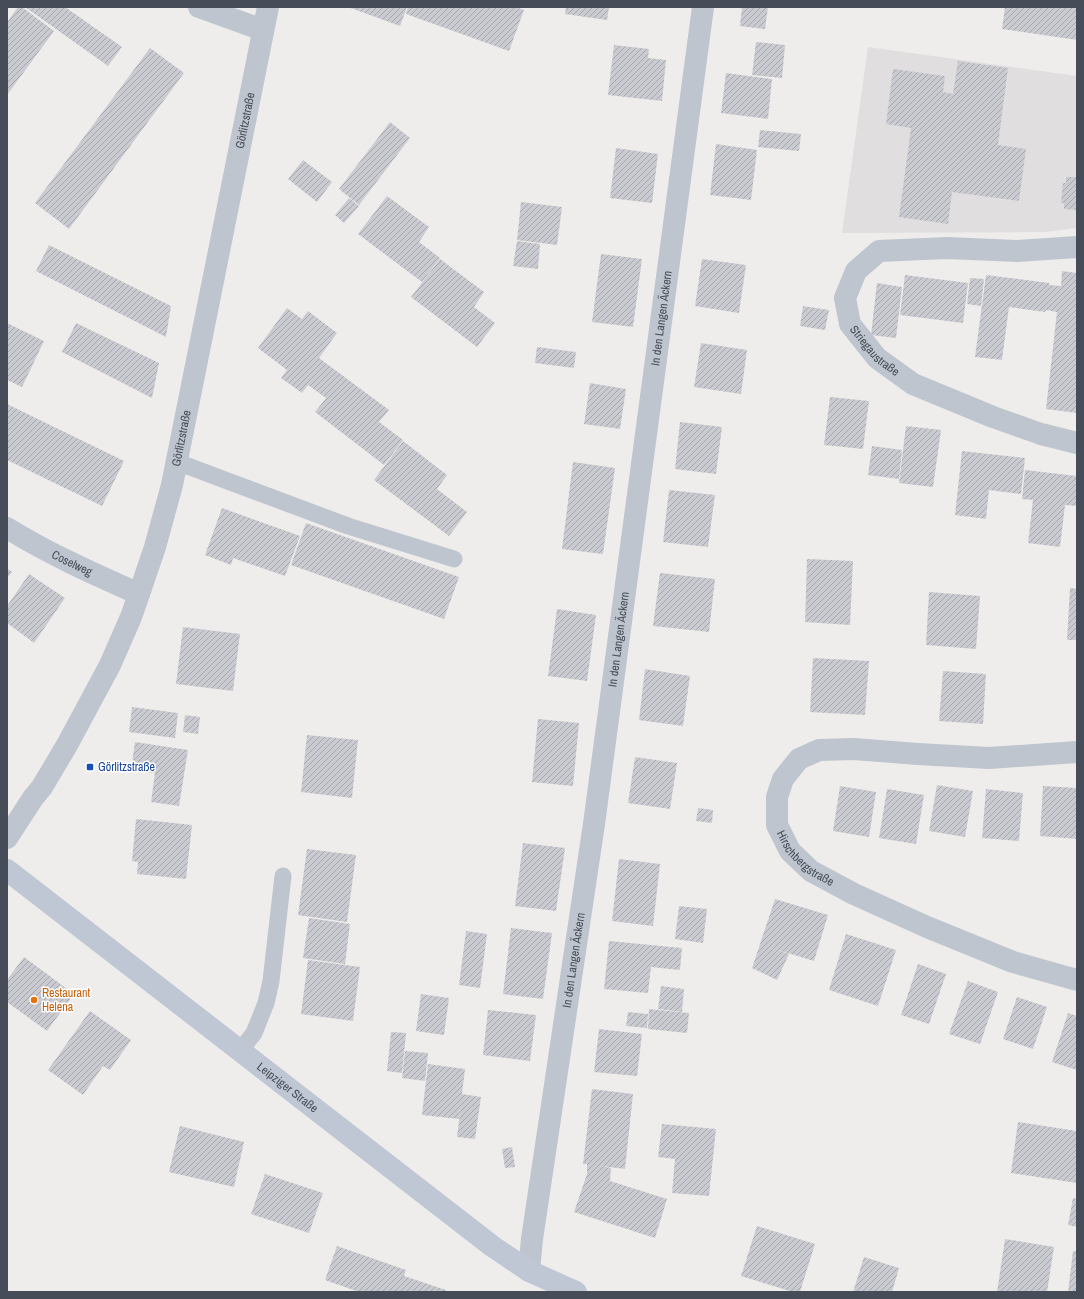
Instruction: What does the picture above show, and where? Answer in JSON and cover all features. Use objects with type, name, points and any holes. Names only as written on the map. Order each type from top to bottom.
[{"type":"street","points":[[199,7],[263,30]]},
{"type":"street","name":"Görlitzstraße","points":[[7,838],[42,787],[67,745],[110,665],[131,617],[156,540],[172,484],[268,7]]},
{"type":"street","name":"In den Langen Äckern","points":[[529,1271],[532,1239],[594,824],[703,7]]},
{"type":"street","name":"Striegaustraße","points":[[1077,247],[1018,251],[947,248],[879,251],[856,271],[845,298],[850,324],[877,358],[913,384],[993,417],[1041,434],[1077,443]]},
{"type":"street","name":"Coselweg","points":[[7,528],[34,545],[80,568],[139,594]]},
{"type":"street","name":"Hirschbergstraße","points":[[1077,752],[989,758],[854,749],[819,750],[799,759],[783,779],[777,797],[777,826],[790,852],[810,871],[872,903],[963,942],[1013,962],[1077,980]]},
{"type":"street","name":"Leipziger Straße","points":[[7,870],[492,1246],[529,1271],[576,1292]]},
{"type":"lane","points":[[176,462],[348,526],[454,559]]},
{"type":"lane","points":[[240,1051],[254,1032],[266,1003],[271,981],[283,876]]},
{"type":"shaded area","points":[[868,47],[1077,76],[1077,228],[1045,232],[842,233]]},
{"type":"building","points":[[18,7],[22,7],[54,31],[7,95],[7,22]]},
{"type":"building","points":[[25,7],[65,7],[122,47],[108,66]]},
{"type":"building","points":[[348,7],[407,7],[400,26]]},
{"type":"building","points":[[408,7],[516,7],[524,10],[509,51],[406,14]]},
{"type":"building","points":[[566,7],[609,7],[607,20],[565,14]]},
{"type":"building","points":[[742,7],[768,7],[765,29],[740,26]]},
{"type":"building","points":[[1005,7],[1077,7],[1077,40],[1002,29]]},
{"type":"building","points":[[756,42],[785,45],[782,78],[752,75]]},
{"type":"building","points":[[614,45],[649,49],[648,58],[666,60],[662,101],[608,95]]},
{"type":"building","points":[[150,48],[184,73],[69,229],[35,203]]},
{"type":"building","points":[[958,61],[1008,68],[998,145],[1026,149],[1019,201],[952,192],[948,224],[899,217],[911,128],[886,124],[893,69],[945,76],[943,92],[953,94]]},
{"type":"building","points":[[726,73],[772,79],[768,119],[721,113]]},
{"type":"building","points":[[390,122],[410,138],[359,205],[339,189]]},
{"type":"building","points":[[760,130],[801,134],[799,151],[758,147]]},
{"type":"building","points":[[716,144],[757,150],[751,200],[710,195]]},
{"type":"building","points":[[616,148],[658,154],[652,203],[610,198]]},
{"type":"building","points":[[303,160],[332,182],[317,202],[288,179]]},
{"type":"building","points":[[1066,177],[1077,177],[1077,210],[1064,209],[1064,203],[1061,203],[1063,183],[1066,183]]},
{"type":"building","points":[[387,196],[429,227],[419,242],[440,258],[422,282],[358,234]]},
{"type":"building","points":[[349,198],[359,206],[344,223],[335,215]]},
{"type":"building","points":[[521,202],[562,207],[557,245],[517,240]]},
{"type":"building","points":[[517,241],[540,244],[538,269],[513,266]]},
{"type":"building","points":[[49,245],[171,306],[166,337],[36,271]]},
{"type":"building","points":[[601,254],[642,259],[633,327],[592,322]]},
{"type":"building","points":[[440,259],[484,292],[474,307],[495,323],[477,347],[411,297]]},
{"type":"building","points":[[702,259],[746,265],[739,313],[695,306]]},
{"type":"building","points":[[1062,271],[1077,273],[1077,413],[1046,409],[1057,312],[1046,310],[1045,312],[1009,307],[1002,360],[975,357],[986,275],[1049,283],[1049,285],[1061,286]]},
{"type":"building","points":[[905,275],[968,283],[963,323],[900,315]]},
{"type":"building","points":[[970,278],[984,279],[981,306],[967,304]]},
{"type":"building","points":[[877,283],[902,287],[896,338],[871,335]]},
{"type":"building","points":[[803,306],[829,310],[825,330],[800,326]]},
{"type":"building","points":[[287,308],[302,319],[308,311],[337,333],[319,358],[389,410],[379,422],[403,440],[384,465],[315,412],[326,398],[308,385],[302,393],[281,378],[287,370],[258,348]]},
{"type":"building","points":[[7,323],[44,341],[22,387],[7,380]]},
{"type":"building","points":[[76,323],[159,363],[152,398],[62,352]]},
{"type":"building","points":[[701,343],[747,350],[741,394],[694,387]]},
{"type":"building","points":[[537,347],[576,352],[574,368],[535,363]]},
{"type":"building","points":[[590,383],[626,389],[620,429],[584,424]]},
{"type":"building","points":[[830,397],[869,401],[863,449],[824,445]]},
{"type":"building","points":[[7,404],[124,461],[102,506],[7,460]]},
{"type":"building","points":[[680,422],[722,427],[716,474],[675,469]]},
{"type":"building","points":[[906,426],[941,430],[933,487],[899,483]]},
{"type":"building","points":[[403,441],[447,475],[437,489],[467,512],[449,536],[374,480]]},
{"type":"building","points":[[872,446],[902,450],[899,479],[868,475]]},
{"type":"building","points":[[962,451],[1025,458],[1021,494],[989,490],[986,519],[955,515]]},
{"type":"building","points":[[573,462],[615,468],[603,554],[562,549]]},
{"type":"building","points":[[1025,470],[1077,476],[1077,506],[1065,505],[1060,547],[1028,543],[1033,500],[1022,499]]},
{"type":"building","points":[[669,490],[715,495],[708,547],[663,542]]},
{"type":"building","points":[[222,508],[300,536],[285,576],[233,558],[231,565],[205,555]]},
{"type":"building","points":[[306,523],[459,577],[444,619],[291,565]]},
{"type":"building","points":[[807,559],[853,561],[850,625],[805,622]]},
{"type":"building","points":[[7,568],[12,572],[7,578]]},
{"type":"building","points":[[660,573],[715,579],[709,632],[653,626]]},
{"type":"building","points":[[29,574],[65,598],[34,643],[7,623],[7,606]]},
{"type":"building","points":[[1070,588],[1077,589],[1077,640],[1067,640]]},
{"type":"building","points":[[929,592],[980,596],[976,649],[926,645]]},
{"type":"building","points":[[557,609],[596,615],[587,681],[548,676]]},
{"type":"building","points":[[183,627],[240,634],[233,691],[176,684]]},
{"type":"building","points":[[813,658],[869,661],[865,715],[810,712]]},
{"type":"building","points":[[645,669],[690,676],[683,726],[639,720]]},
{"type":"building","points":[[943,671],[986,674],[983,724],[939,721]]},
{"type":"building","points":[[132,707],[178,713],[175,738],[129,732]]},
{"type":"building","points":[[185,715],[200,717],[198,734],[183,732]]},
{"type":"building","points":[[538,719],[579,723],[573,786],[532,782]]},
{"type":"building","points":[[307,735],[358,740],[352,798],[301,792]]},
{"type":"building","points":[[135,742],[188,750],[179,806],[151,802],[155,773],[131,770]]},
{"type":"building","points":[[635,757],[677,763],[670,809],[628,803]]},
{"type":"building","points":[[937,785],[973,791],[965,837],[929,831]]},
{"type":"building","points":[[840,786],[876,792],[869,837],[833,831]]},
{"type":"building","points":[[1043,786],[1077,788],[1077,839],[1040,836]]},
{"type":"building","points":[[887,789],[924,795],[916,844],[879,838]]},
{"type":"building","points":[[986,789],[1023,793],[1019,841],[982,838]]},
{"type":"building","points":[[698,808],[713,810],[712,823],[696,821]]},
{"type":"building","points":[[136,819],[192,825],[186,879],[137,874],[138,862],[132,861]]},
{"type":"building","points":[[523,843],[565,848],[556,911],[515,906]]},
{"type":"building","points":[[307,849],[356,855],[347,922],[298,915]]},
{"type":"building","points":[[619,859],[660,864],[653,926],[612,921]]},
{"type":"building","points":[[775,899],[828,915],[814,961],[771,948],[789,954],[777,980],[752,968]]},
{"type":"building","points":[[679,906],[707,909],[703,943],[675,939]]},
{"type":"building","points":[[309,918],[350,924],[345,964],[303,958]]},
{"type":"building","points":[[511,928],[552,933],[543,999],[503,994]]},
{"type":"building","points":[[466,931],[487,934],[480,988],[459,985]]},
{"type":"building","points":[[846,934],[896,950],[878,1006],[829,990]]},
{"type":"building","points":[[609,941],[682,948],[680,970],[651,967],[648,993],[604,989]]},
{"type":"building","points":[[24,957],[74,994],[47,1031],[7,1002],[7,980]]},
{"type":"building","points":[[308,960],[360,967],[353,1021],[301,1014]]},
{"type":"building","points":[[918,964],[946,974],[929,1024],[901,1015]]},
{"type":"building","points":[[968,981],[998,992],[980,1044],[949,1034]]},
{"type":"building","points":[[661,986],[684,989],[682,1012],[658,1009]]},
{"type":"building","points":[[421,994],[449,998],[444,1035],[416,1031]]},
{"type":"building","points":[[1017,997],[1047,1007],[1033,1049],[1003,1039]]},
{"type":"building","points":[[649,1009],[689,1013],[687,1033],[648,1029]]},
{"type":"building","points":[[488,1010],[536,1015],[530,1061],[483,1055]]},
{"type":"building","points":[[90,1011],[131,1040],[110,1070],[103,1066],[83,1095],[48,1070]]},
{"type":"building","points":[[628,1012],[648,1014],[647,1028],[626,1026]]},
{"type":"building","points":[[1068,1013],[1077,1016],[1077,1070],[1052,1062]]},
{"type":"building","points":[[599,1029],[642,1034],[637,1076],[594,1072]]},
{"type":"building","points":[[391,1032],[406,1033],[402,1073],[387,1071]]},
{"type":"building","points":[[405,1051],[428,1053],[425,1081],[402,1078]]},
{"type":"building","points":[[428,1064],[465,1069],[462,1094],[481,1097],[475,1139],[457,1137],[462,1097],[459,1119],[422,1115]]},
{"type":"building","points":[[592,1089],[633,1094],[625,1169],[601,1166],[611,1168],[610,1181],[667,1199],[655,1238],[574,1212],[587,1174],[587,1164],[583,1164]]},
{"type":"building","points":[[1018,1122],[1077,1131],[1077,1183],[1011,1173]]},
{"type":"building","points":[[662,1124],[716,1129],[709,1196],[672,1193],[675,1159],[658,1157]]},
{"type":"building","points":[[180,1126],[244,1142],[234,1187],[169,1172]]},
{"type":"building","points":[[512,1147],[515,1167],[505,1168],[502,1149]]},
{"type":"building","points":[[265,1174],[323,1193],[309,1233],[251,1214]]},
{"type":"building","points":[[1073,1198],[1077,1199],[1077,1227],[1068,1225]]},
{"type":"building","points":[[757,1226],[815,1244],[800,1292],[793,1292],[741,1276]]},
{"type":"building","points":[[1005,1239],[1054,1247],[1047,1292],[997,1292]]},
{"type":"building","points":[[337,1246],[406,1270],[404,1276],[446,1290],[446,1292],[359,1292],[325,1280]]},
{"type":"building","points":[[1073,1251],[1077,1251],[1077,1292],[1068,1292]]},
{"type":"building","points":[[864,1257],[899,1268],[892,1292],[853,1292]]},
{"type":"place","name":"Görlitzstraße","points":[[90,767]]},
{"type":"place","name":"Restaurant Helena","points":[[34,1000]]}]
